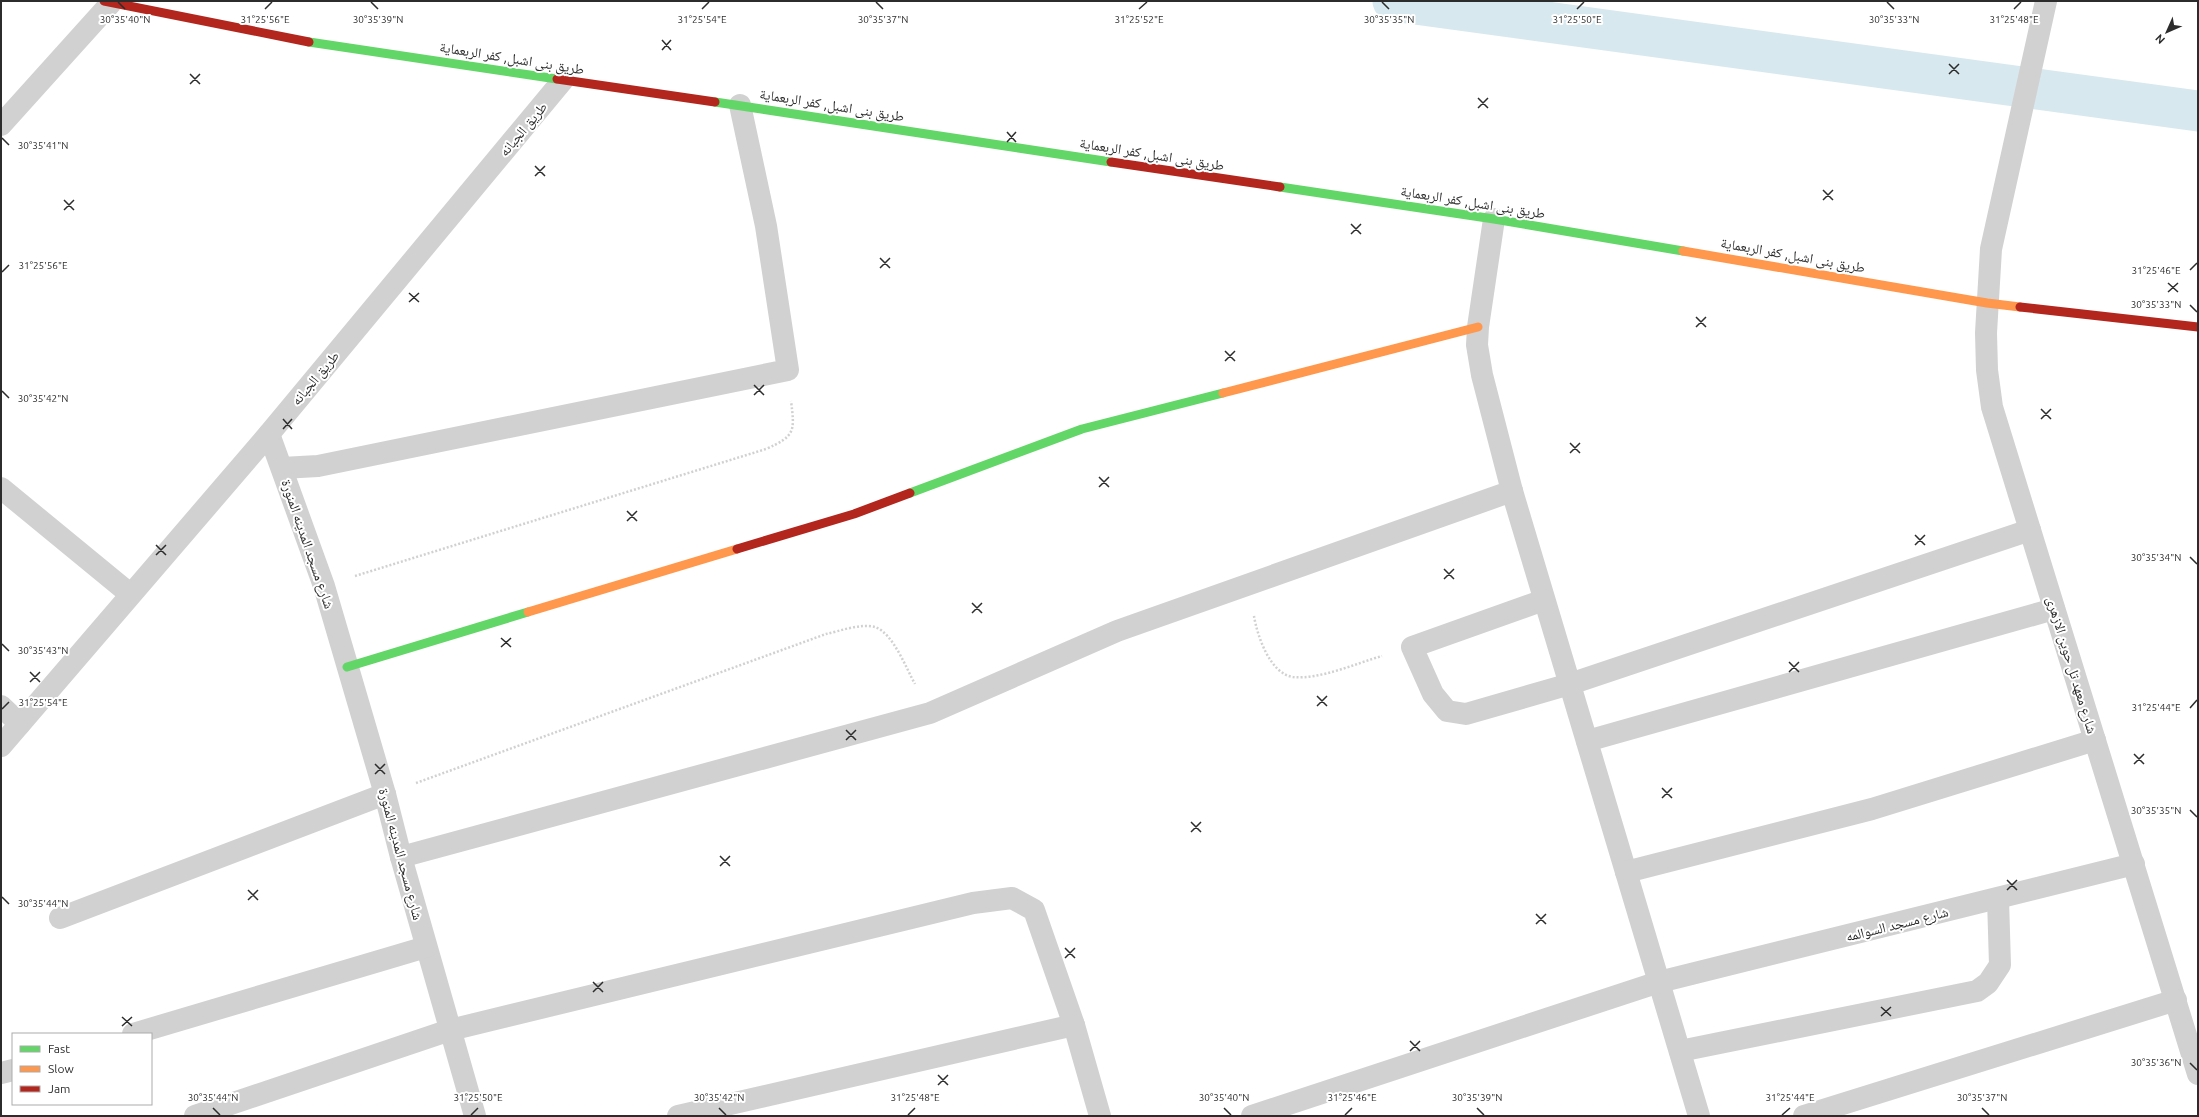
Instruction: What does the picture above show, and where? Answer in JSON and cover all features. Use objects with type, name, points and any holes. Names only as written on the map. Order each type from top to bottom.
[{"type":"street","name":"شارع معهد تل حوين الازهرى","points":[[2046,1],[1991,249],[1987,303],[1987,370],[1992,407],[2198,1074]]},
{"type":"street","name":"طريق بنى اشبل, كفر الربعماية","points":[[107,2],[311,42],[1494,219],[1987,303],[2198,327]]},
{"type":"street","points":[[1,125],[107,2]]},
{"type":"street","name":"طريق الجبانه","points":[[1,746],[269,434],[563,80]]},
{"type":"street","points":[[282,468],[318,466],[788,370],[766,226],[740,105]]},
{"type":"street","points":[[1494,219],[1478,326],[1477,345],[1482,375],[1512,491],[1699,1116]]},
{"type":"street","points":[[347,667],[854,514],[1082,429],[1478,326]]},
{"type":"street","name":"شارع مسجد المدينه المنورة","points":[[269,434],[324,586],[385,794],[401,857],[475,1116]]},
{"type":"street","points":[[1,488],[130,594]]},
{"type":"street","points":[[401,857],[930,713],[1117,631],[1248,586],[1512,491]]},
{"type":"street","points":[[1544,600],[1412,646],[1433,694],[1447,711],[1466,714],[1570,684],[2030,530]]},
{"type":"street","points":[[1587,741],[2054,609]]},
{"type":"street","points":[[1,706],[20,724]]},
{"type":"street","points":[[1626,872],[1872,809],[2095,740]]},
{"type":"street","points":[[60,918],[385,794]]},
{"type":"street","name":"شارع مسجد السوالمه","points":[[1252,1116],[1659,982],[2134,864]]},
{"type":"street","points":[[195,1116],[450,1030],[973,903],[1012,898],[1034,910],[1074,1025],[1100,1116]]},
{"type":"street","points":[[1680,1051],[1977,991],[1988,983],[2000,965],[1998,899]]},
{"type":"street","points":[[136,1033],[426,946]]},
{"type":"street","points":[[1804,1116],[2176,1000]]},
{"type":"street","points":[[678,1116],[1074,1025]]},
{"type":"street","points":[[1,1074],[12,1070]]},
{"type":"path","points":[[324,586],[773,446],[785,440],[794,425],[788,370]]},
{"type":"path","points":[[1248,586],[1257,635],[1274,666],[1292,677],[1315,676],[1412,646]]},
{"type":"path","points":[[385,794],[826,634],[859,627],[875,627],[890,638],[930,713]]},
{"type":"waterway","points":[[1393,1],[2198,111]]},
{"type":"traffic: fast","points":[[309,42],[557,79]]},
{"type":"traffic: fast","points":[[715,102],[1111,162]]},
{"type":"traffic: fast","points":[[1280,187],[1494,219],[1683,251]]},
{"type":"traffic: fast","points":[[910,493],[1082,429],[1223,393]]},
{"type":"traffic: fast","points":[[347,667],[528,612]]},
{"type":"traffic: slow","points":[[1683,251],[1987,303],[2020,307]]},
{"type":"traffic: slow","points":[[1223,393],[1478,327]]},
{"type":"traffic: slow","points":[[528,612],[737,549]]},
{"type":"traffic: jam","points":[[104,1],[309,42]]},
{"type":"traffic: jam","points":[[557,79],[715,102]]},
{"type":"traffic: jam","points":[[1111,162],[1280,187]]},
{"type":"traffic: jam","points":[[2020,307],[2198,327]]},
{"type":"traffic: jam","points":[[737,549],[854,514],[910,493]]}]
